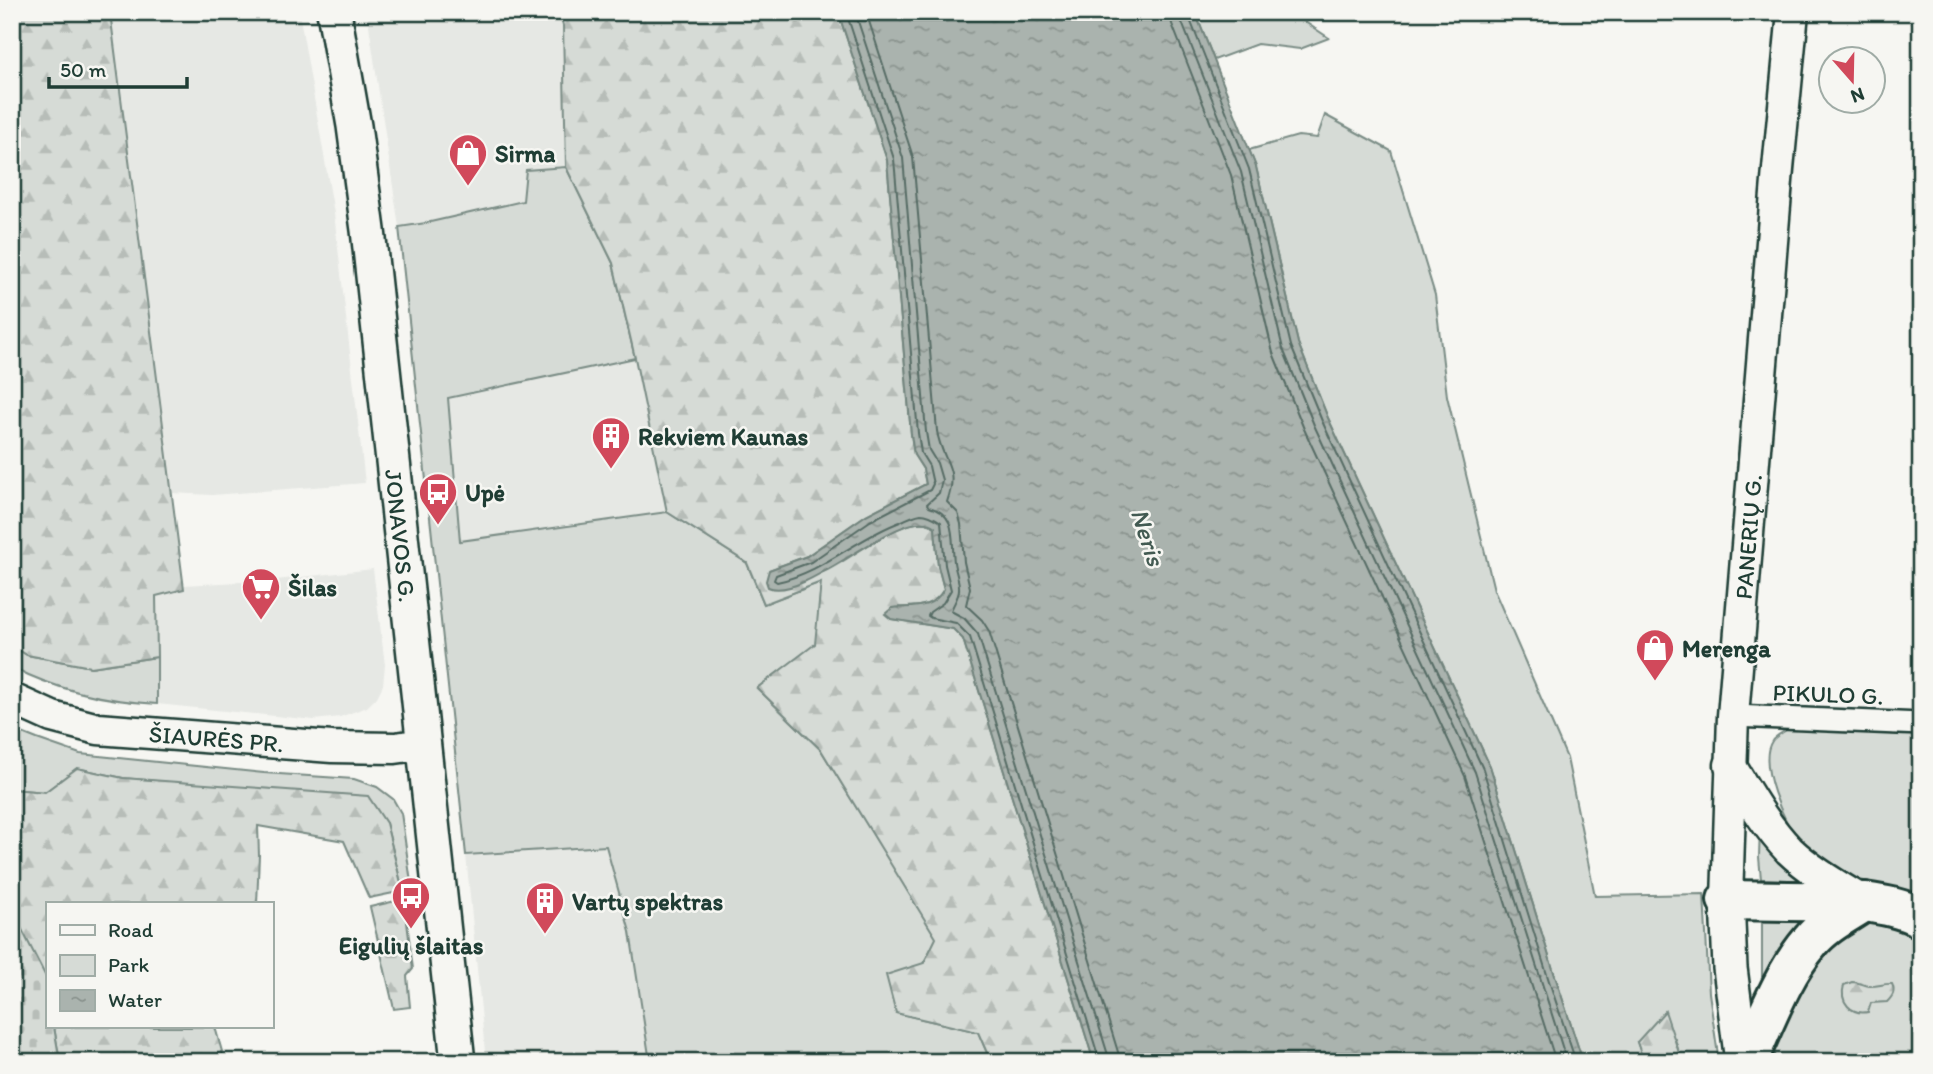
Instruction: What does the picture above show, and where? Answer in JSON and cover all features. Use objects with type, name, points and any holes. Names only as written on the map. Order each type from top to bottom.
[{"type":"highway","points":[[1727,900],[1864,902],[1884,905],[1921,918]]},
{"type":"highway","points":[[1745,1062],[1784,983],[1811,940],[1831,923],[1864,902]]},
{"type":"main road","name":"JONAVOS G.","points":[[334,12],[354,126],[368,230],[458,1062]]},
{"type":"main road","name":"PANERIŲ G.","points":[[1745,1062],[1730,968],[1727,900],[1730,765],[1793,12]]},
{"type":"main road","name":"ŠIAURĖS PR.","points":[[12,699],[52,717],[98,729],[332,747],[395,748],[424,744]]},
{"type":"main road","points":[[1730,765],[1765,821],[1789,849],[1816,872],[1864,902]]},
{"type":"street","name":"PIKULO G.","points":[[1733,716],[1921,724]]},
{"type":"shaded area","points":[[110,12],[299,12],[334,213],[365,483],[212,495],[171,493]]},
{"type":"shaded area","points":[[367,12],[559,12],[563,26],[566,167],[526,170],[524,201],[399,227]]},
{"type":"shaded area","points":[[635,358],[667,512],[460,542],[447,398]]},
{"type":"shaded area","points":[[373,569],[385,665],[383,685],[377,697],[367,707],[340,717],[314,720],[157,704],[156,596],[183,589],[183,585],[276,580]]},
{"type":"shaded area","points":[[606,846],[630,932],[650,1062],[486,1062],[466,855]]},
{"type":"green space","points":[[12,12],[110,12],[184,589],[156,596],[157,657],[91,667],[27,655],[12,646]]},
{"type":"green space","points":[[559,12],[838,12],[887,160],[911,434],[914,455],[923,469],[926,484],[866,515],[807,556],[769,570],[823,572],[895,530],[910,524],[924,523],[935,527],[938,566],[944,589],[928,604],[892,608],[891,619],[954,629],[963,639],[1094,1062],[991,1062],[978,1032],[896,1013],[886,975],[924,963],[936,938],[821,750],[757,688],[815,644],[821,582],[764,604],[747,563],[667,512],[613,263],[566,167],[563,26]]},
{"type":"green space","points":[[1195,12],[1290,12],[1329,38],[1300,49],[1257,44],[1214,60]]},
{"type":"green space","points":[[1325,115],[1391,151],[1435,295],[1447,396],[1494,590],[1567,758],[1595,896],[1704,894],[1709,993],[1719,1062],[1682,1062],[1675,1039],[1637,1042],[1644,1062],[1583,1062],[1490,766],[1328,418],[1298,343],[1256,167],[1249,150],[1298,136],[1317,138]]},
{"type":"green space","points":[[566,167],[613,263],[635,358],[448,398],[460,541],[667,512],[747,563],[764,604],[821,582],[816,644],[757,688],[821,750],[937,938],[896,1013],[978,1032],[991,1062],[650,1062],[630,932],[606,846],[466,855],[399,227],[523,201],[526,170]]},
{"type":"green space","points":[[12,646],[27,655],[91,667],[157,657],[157,704],[101,697],[29,675],[12,667]]},
{"type":"green space","points":[[1789,728],[1921,732],[1921,896],[1838,873],[1808,853],[1793,833],[1770,778],[1768,751],[1772,741]]},
{"type":"green space","points":[[12,729],[80,754],[264,773],[354,779],[377,787],[393,799],[401,813],[415,910],[406,913],[386,823],[191,784],[123,778],[77,768],[45,792],[12,789]]},
{"type":"green space","points":[[77,768],[123,778],[368,796],[386,823],[403,891],[369,898],[344,841],[258,826],[257,902],[46,902],[46,981],[12,910],[12,789],[45,792]]},
{"type":"green space","points":[[1760,828],[1812,881],[1761,879]]},
{"type":"green space","points":[[404,899],[413,969],[407,976],[410,1007],[394,1009],[370,907]]},
{"type":"green space","points":[[12,910],[46,977],[46,1028],[54,1028],[60,1062],[12,1062]]},
{"type":"green space","points":[[1824,919],[1762,997],[1762,920]]},
{"type":"green space","points":[[1870,920],[1921,931],[1921,1062],[1775,1062],[1774,1051],[1781,1011],[1821,944]]},
{"type":"green space","points":[[1852,982],[1872,986],[1892,984],[1892,996],[1887,1002],[1871,1003],[1868,1012],[1856,1011],[1848,1006],[1843,997],[1844,985]]},
{"type":"green space","points":[[1665,1011],[1682,1062],[1644,1062],[1637,1042]]},
{"type":"green space","points":[[54,1028],[215,1028],[225,1062],[60,1062]]},
{"type":"water","name":"Neris","points":[[838,12],[1195,12],[1256,167],[1298,343],[1328,418],[1490,766],[1583,1062],[1094,1062],[963,639],[953,629],[891,619],[885,614],[892,608],[928,604],[944,589],[938,566],[935,527],[920,523],[901,528],[806,581],[785,588],[768,587],[766,581],[769,570],[807,556],[866,515],[926,484],[923,469],[914,455],[911,434],[887,160]]},
{"type":"place","name":"Sirma","points":[[468,187]]},
{"type":"place","name":"Rekviem Kaunas","points":[[611,470]]},
{"type":"place","name":"Upė","points":[[438,526]]},
{"type":"place","name":"Šilas","points":[[261,621]]},
{"type":"place","name":"Merenga","points":[[1655,682]]},
{"type":"place","name":"Eigulių šlaitas","points":[[411,930]]},
{"type":"place","name":"Vartų spektras","points":[[545,935]]}]
